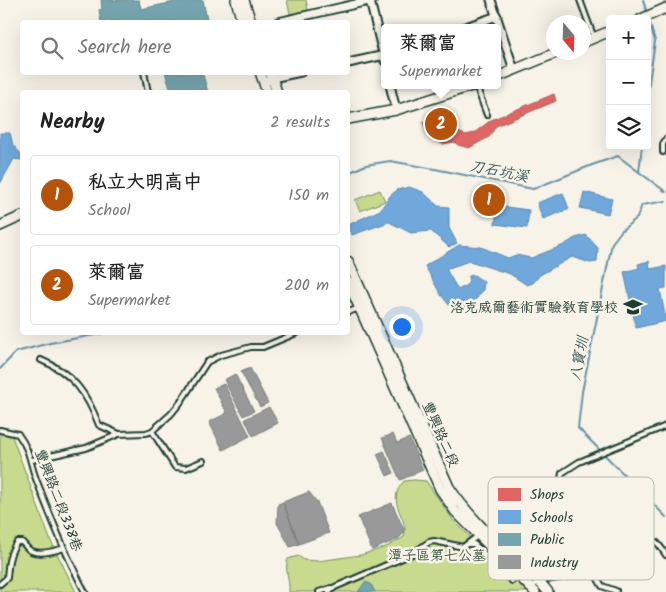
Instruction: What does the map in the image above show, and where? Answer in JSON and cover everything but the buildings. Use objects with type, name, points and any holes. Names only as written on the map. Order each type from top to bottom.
[{"type":"street","points":[[236,0],[241,20]]},
{"type":"street","points":[[244,0],[250,20]]},
{"type":"street","points":[[286,20],[371,0],[381,44]]},
{"type":"street","points":[[491,0],[500,24]]},
{"type":"street","points":[[650,15],[666,8]]},
{"type":"street","points":[[474,24],[497,16]]},
{"type":"street","points":[[501,29],[514,70]]},
{"type":"street","points":[[591,39],[606,33]]},
{"type":"street","points":[[501,75],[546,57]]},
{"type":"street","points":[[350,63],[381,58]]},
{"type":"street","points":[[261,75],[265,88]]},
{"type":"street","points":[[265,88],[271,76]]},
{"type":"street","points":[[271,76],[277,90]]},
{"type":"street","points":[[391,89],[396,110]]},
{"type":"street","points":[[350,119],[396,110],[462,89]]},
{"type":"street","points":[[0,226],[20,217]]},
{"type":"street","name":"豐興路二段","points":[[350,267],[363,307],[440,489],[455,511],[488,544]]},
{"type":"street","name":"豐興路二段","points":[[350,285],[409,395],[449,487],[460,504],[488,532]]},
{"type":"street","name":"豐興路二段","points":[[524,580],[533,590]]},
{"type":"street","name":"豐興路二段","points":[[539,580],[548,592]]},
{"type":"lane","points":[[580,0],[594,38]]},
{"type":"lane","points":[[145,75],[148,90]]},
{"type":"lane","points":[[477,89],[487,114]]},
{"type":"lane","points":[[663,152],[663,144],[666,139]]},
{"type":"lane","points":[[350,311],[363,307]]},
{"type":"lane","points":[[32,460],[86,448],[119,434],[152,431],[180,402],[207,362],[221,355],[250,347],[263,347],[293,335]]},
{"type":"lane","points":[[41,360],[53,364],[83,391],[99,425],[119,434]]},
{"type":"lane","points":[[561,477],[562,473],[579,462],[666,426]]},
{"type":"lane","name":"豐興路二段338巷","points":[[0,430],[18,434],[26,444],[36,477],[64,548],[85,592]]},
{"type":"lane","points":[[152,431],[175,467],[186,468],[203,461]]},
{"type":"lane","points":[[319,592],[412,554],[429,542],[434,541],[463,547],[479,535]]},
{"type":"lane","points":[[0,584],[7,578],[12,550],[17,542],[22,542],[29,550],[36,552],[50,552],[64,548]]},
{"type":"lane","points":[[654,542],[666,555]]},
{"type":"lane","points":[[468,544],[474,544],[488,558]]},
{"type":"lane","points":[[533,590],[539,580]]},
{"type":"lane","points":[[599,580],[602,586],[616,592]]},
{"type":"lane","points":[[329,592],[335,587]]},
{"type":"green space","points":[[287,0],[306,0],[308,10],[290,14]]},
{"type":"green space","points":[[380,190],[385,201],[360,211],[355,200]]},
{"type":"green space","points":[[0,433],[12,436],[50,539],[76,592],[0,592]]},
{"type":"green space","name":"潭子區第七公墓","points":[[404,481],[426,481],[453,520],[488,554],[488,580],[515,580],[527,592],[289,592],[288,559],[298,556],[304,560],[318,561],[361,555],[386,547],[404,537],[404,523],[396,496]]},
{"type":"waterway","name":"八寶圳","points":[[643,0],[647,13]]},
{"type":"waterway","name":"八寶圳","points":[[651,28],[655,41],[651,68]]},
{"type":"waterway","name":"八寶圳","points":[[642,150],[639,172],[666,192]]},
{"type":"waterway","name":"刀石坑溪","points":[[350,172],[366,165],[390,161],[533,189],[618,156],[639,172]]},
{"type":"waterway","name":"八寶圳","points":[[626,477],[578,428],[582,392],[612,243],[622,230],[637,218],[642,205],[666,201]]},
{"type":"waterway","name":"刀石坑溪","points":[[0,369],[16,352],[50,343],[94,335]]},
{"type":"waterway","name":"八寶圳","points":[[654,505],[666,517]]},
{"type":"place","name":"萊爾富","points":[[441,124]]},
{"type":"place","name":"私立大明高中","points":[[489,200]]},
{"type":"place","name":"洛克威爾藝術實驗教育學校","points":[[633,307]]}]
